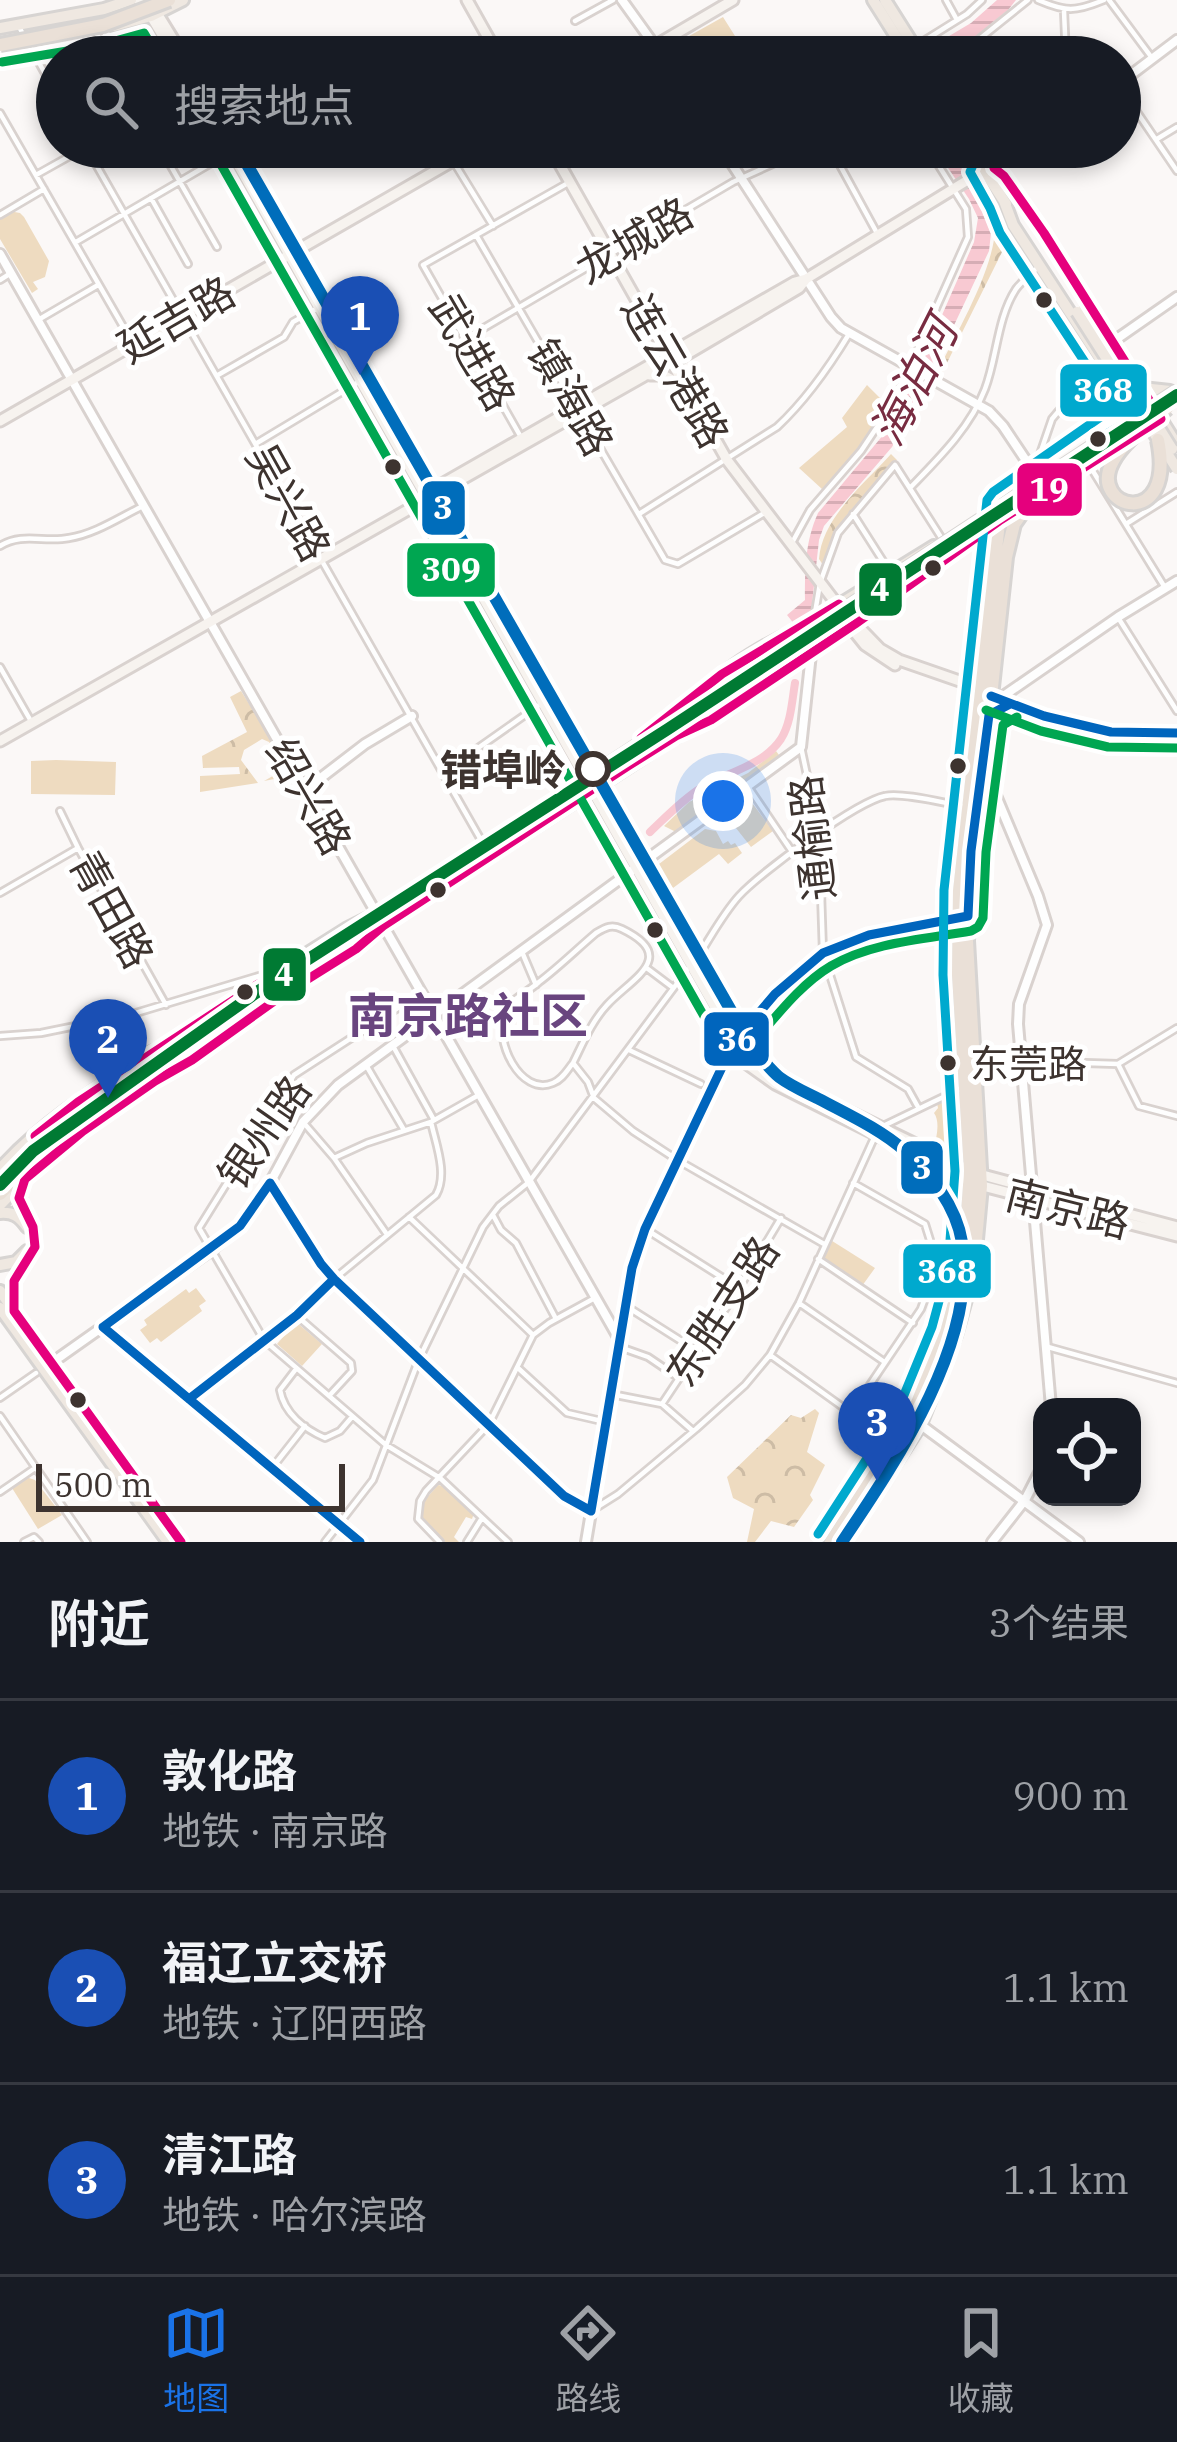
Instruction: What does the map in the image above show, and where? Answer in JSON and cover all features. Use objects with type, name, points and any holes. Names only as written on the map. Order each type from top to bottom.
[{"type":"highway","points":[[0,39],[103,25],[169,0]]},
{"type":"highway","points":[[0,39],[153,7]]},
{"type":"highway","points":[[1158,440],[1165,461],[1164,486],[1145,503],[1122,500],[1111,489],[1110,465],[1171,405]]},
{"type":"highway","points":[[0,1193],[81,1121],[282,983],[898,574],[1171,405]]},
{"type":"highway","points":[[844,1542],[915,1422],[961,1281],[975,1179],[958,974],[989,715],[984,665],[1002,555],[1030,493]]},
{"type":"highway","points":[[963,917],[968,807],[988,695],[1003,513]]},
{"type":"highway","points":[[978,535],[1002,555]]},
{"type":"highway","points":[[668,717],[898,574]]},
{"type":"highway","points":[[676,736],[877,604],[898,574]]},
{"type":"highway","points":[[148,1055],[264,985],[282,983]]},
{"type":"highway","points":[[155,1081],[249,1014],[282,983]]},
{"type":"highway","points":[[0,1180],[82,1109],[264,985]]},
{"type":"highway","points":[[970,1084],[968,1142],[975,1179]]},
{"type":"highway","points":[[832,1542],[915,1422]]},
{"type":"main road","points":[[0,39],[18,26],[134,0],[153,7],[171,36]]},
{"type":"main road","points":[[67,36],[183,0]]},
{"type":"main road","points":[[467,0],[487,36]]},
{"type":"main road","points":[[873,0],[898,36]]},
{"type":"main road","points":[[885,0],[902,36]]},
{"type":"main road","points":[[672,36],[730,1]]},
{"type":"main road","points":[[153,7],[166,36]]},
{"type":"main road","points":[[0,39],[36,42]]},
{"type":"main road","name":"南京路","points":[[244,168],[737,1038],[755,1059],[767,1070],[975,1179],[1177,1236]]},
{"type":"main road","name":"延吉路","points":[[0,421],[439,168]]},
{"type":"main road","name":"连云港路","points":[[562,168],[727,460],[852,626]]},
{"type":"main road","points":[[982,168],[1177,456]]},
{"type":"main road","points":[[984,168],[985,172]]},
{"type":"main road","points":[[985,172],[1000,180],[1177,473]]},
{"type":"main road","points":[[0,741],[643,372],[799,288],[806,279],[985,172],[1004,176],[1151,404]]},
{"type":"main road","points":[[1004,201],[1039,266],[1177,473]]},
{"type":"main road","name":"南京路","points":[[292,253],[363,379]]},
{"type":"main road","points":[[643,372],[656,335],[670,346],[689,349]]},
{"type":"main road","points":[[687,388],[682,374],[689,349]]},
{"type":"main road","points":[[643,372],[664,375],[687,388]]},
{"type":"main road","points":[[1142,388],[1171,405]]},
{"type":"main road","points":[[1123,422],[1126,397]]},
{"type":"main road","points":[[1151,404],[1171,405]]},
{"type":"main road","points":[[264,985],[346,929],[380,920],[490,857],[676,736],[711,720],[934,569],[1123,422],[1151,404],[1171,405]]},
{"type":"main road","points":[[1030,493],[1088,464],[1171,405]]},
{"type":"main road","points":[[1171,405],[1177,445]]},
{"type":"main road","points":[[430,496],[522,439],[580,411]]},
{"type":"main road","points":[[0,1265],[26,1254],[29,1236],[21,1219],[0,1209],[25,1179],[83,1131],[356,949],[380,920],[482,843],[668,717],[684,701],[923,551],[1003,513]]},
{"type":"main road","points":[[823,587],[843,595],[857,593]]},
{"type":"main road","points":[[852,626],[890,656],[1044,716],[1111,732],[1177,733]]},
{"type":"main road","points":[[852,626],[875,653],[897,666],[988,695]]},
{"type":"main road","points":[[959,682],[984,665]]},
{"type":"main road","points":[[989,715],[1010,704]]},
{"type":"main road","points":[[0,1169],[78,1102],[148,1055]]},
{"type":"main road","name":"南京路","points":[[879,1130],[948,1160],[975,1179]]},
{"type":"main road","points":[[948,1160],[962,1154],[968,1142]]},
{"type":"main road","points":[[0,1147],[21,1148]]},
{"type":"main road","points":[[14,1311],[14,1281],[35,1247],[33,1227],[20,1203],[25,1179]]},
{"type":"main road","name":"南京路","points":[[1032,1195],[1177,1227]]},
{"type":"main road","points":[[0,1291],[181,1542]]},
{"type":"main road","points":[[0,1308],[165,1541]]},
{"type":"main road","points":[[0,1333],[27,1346]]},
{"type":"street","points":[[575,21],[618,0],[648,36]]},
{"type":"street","points":[[946,0],[958,20]]},
{"type":"street","points":[[936,36],[982,0]]},
{"type":"street","points":[[983,36],[1028,0]]},
{"type":"street","points":[[1037,0],[1064,11],[1107,0],[1135,36]]},
{"type":"street","points":[[1064,11],[1065,36]]},
{"type":"street","points":[[18,26],[36,57]]},
{"type":"street","points":[[95,31],[98,36]]},
{"type":"street","points":[[1141,67],[1177,40]]},
{"type":"street","points":[[1141,44],[1152,58]]},
{"type":"street","points":[[0,112],[133,344]]},
{"type":"street","points":[[1141,116],[1177,171]]},
{"type":"street","points":[[1157,140],[1177,127]]},
{"type":"street","points":[[35,175],[48,168]]},
{"type":"street","name":"吴兴路","points":[[98,168],[490,857]]},
{"type":"street","points":[[171,168],[217,248]]},
{"type":"street","points":[[74,243],[201,168]]},
{"type":"street","points":[[458,168],[493,226]]},
{"type":"street","points":[[735,168],[831,317],[849,334],[938,380],[997,418],[1033,471]]},
{"type":"street","name":"龙城路","points":[[465,339],[763,168]]},
{"type":"street","points":[[841,168],[878,235]]},
{"type":"street","points":[[792,548],[814,503],[876,431],[911,367],[968,237],[966,208],[941,168]]},
{"type":"street","points":[[985,172],[992,168]]},
{"type":"street","points":[[476,235],[570,182]]},
{"type":"street","points":[[0,214],[44,189]]},
{"type":"street","points":[[151,197],[188,264]]},
{"type":"street","name":"武进路","points":[[476,235],[423,265],[522,439]]},
{"type":"street","name":"镇海路","points":[[476,235],[665,560],[678,564],[766,512]]},
{"type":"street","name":"绍兴路","points":[[0,254],[618,1341]]},
{"type":"street","points":[[910,488],[978,404],[1005,313],[1016,290],[1039,266]]},
{"type":"street","points":[[0,280],[11,273]]},
{"type":"street","points":[[38,320],[98,285]]},
{"type":"street","points":[[1030,493],[1052,419],[1112,342],[1177,297]]},
{"type":"street","points":[[218,375],[284,337],[293,322],[319,308]]},
{"type":"street","points":[[638,514],[777,428],[849,334]]},
{"type":"street","points":[[256,443],[363,379]]},
{"type":"street","points":[[1088,464],[1166,588]]},
{"type":"street","points":[[816,616],[838,533],[895,465],[944,542]]},
{"type":"street","points":[[1126,524],[1177,492]]},
{"type":"street","points":[[0,546],[24,537],[75,538],[143,506]]},
{"type":"street","points":[[853,514],[898,574]]},
{"type":"street","points":[[988,695],[1177,581]]},
{"type":"street","points":[[1118,617],[1177,711]]},
{"type":"street","points":[[60,1357],[240,1226],[303,1122],[338,1085],[801,747],[808,656]]},
{"type":"street","points":[[0,667],[32,723]]},
{"type":"street","points":[[444,772],[546,701]]},
{"type":"street","points":[[305,790],[365,744],[412,716]]},
{"type":"street","name":"通榆路","points":[[801,747],[819,832],[823,953],[856,1058],[908,1089],[918,1107]]},
{"type":"street","points":[[982,764],[1047,925],[1019,1004],[1051,1398]]},
{"type":"street","points":[[748,787],[793,853]]},
{"type":"street","points":[[325,1542],[373,1480],[419,1359],[493,1215],[529,1182],[594,1098],[743,891],[819,832],[866,803],[888,795],[968,807]]},
{"type":"street","name":"青田路","points":[[60,811],[166,1005]]},
{"type":"street","points":[[0,893],[78,848]]},
{"type":"street","points":[[586,1542],[632,1268],[645,1229],[737,1038],[775,994],[823,953],[869,934],[963,917]]},
{"type":"street","points":[[607,926],[618,927],[646,948],[650,959],[648,969],[607,1005],[562,1077],[543,1085],[528,1082],[501,1035],[513,1000],[536,985],[607,926]]},
{"type":"street","points":[[522,952],[536,985]]},
{"type":"street","points":[[648,969],[674,988]]},
{"type":"street","points":[[0,1036],[41,1033],[166,1005],[259,976],[264,985]]},
{"type":"street","name":"银州路","points":[[213,1249],[199,1228],[294,1075],[421,993]]},
{"type":"street","points":[[591,1511],[618,1495],[693,1431],[745,1385],[770,1355],[879,1130],[918,1107],[1021,1061],[1118,1064],[1177,1028]]},
{"type":"street","points":[[189,1399],[297,1316],[441,1188],[433,1121],[392,1045]]},
{"type":"street","points":[[629,1050],[700,1084]]},
{"type":"street","points":[[573,1063],[594,1098],[622,1123],[824,1244]]},
{"type":"street","points":[[1118,1064],[1139,1106],[1177,1116]]},
{"type":"street","points":[[366,1065],[404,1130]]},
{"type":"street","points":[[334,1158],[433,1121],[480,1095]]},
{"type":"street","points":[[303,1122],[388,1235]]},
{"type":"street","points":[[270,1183],[334,1280],[564,1496],[591,1511]]},
{"type":"street","points":[[770,1355],[851,1413],[913,1323],[928,1287],[929,1233],[925,1224],[853,1184]]},
{"type":"street","points":[[493,1215],[516,1244],[556,1319]]},
{"type":"street","points":[[409,1217],[533,1335]]},
{"type":"street","name":"东胜支路","points":[[662,1404],[781,1218]]},
{"type":"street","points":[[645,1229],[739,1288]]},
{"type":"street","points":[[213,1249],[264,1340],[386,1445],[440,1478],[508,1542]]},
{"type":"street","points":[[818,1259],[913,1323]]},
{"type":"street","points":[[440,1542],[418,1520],[419,1501],[489,1424],[533,1335],[596,1298]]},
{"type":"street","points":[[799,1303],[885,1363]]},
{"type":"street","points":[[605,1315],[616,1316],[623,1308]]},
{"type":"street","points":[[623,1308],[697,1351]]},
{"type":"street","points":[[297,1316],[351,1363],[352,1372],[329,1396]]},
{"type":"street","points":[[103,1327],[360,1542]]},
{"type":"street","points":[[618,1341],[679,1378]]},
{"type":"street","points":[[1048,1347],[1177,1383]]},
{"type":"street","points":[[518,1368],[567,1413],[606,1422]]},
{"type":"street","points":[[296,1369],[283,1385],[281,1397],[285,1408],[305,1426],[317,1435],[332,1437],[352,1417]]},
{"type":"street","points":[[0,1398],[36,1373]]},
{"type":"street","points":[[610,1394],[662,1404],[693,1431]]},
{"type":"street","points":[[0,1416],[87,1542]]},
{"type":"street","points":[[915,1422],[1079,1542]]},
{"type":"street","points":[[272,1468],[305,1426]]},
{"type":"street","points":[[0,1492],[35,1468]]},
{"type":"street","points":[[992,1542],[1033,1484]]},
{"type":"street","points":[[467,1542],[482,1518]]},
{"type":"street","points":[[24,1542],[34,1537],[39,1542]]},
{"type":"green space","points":[[723,17],[735,36],[689,36]]},
{"type":"green space","points":[[9,211],[24,217],[49,261],[45,277],[33,282],[38,289],[32,293],[0,239],[0,216]]},
{"type":"green space","points":[[1000,213],[1010,231],[1006,244],[940,377],[936,375],[984,274],[995,214]]},
{"type":"green space","points":[[867,385],[881,399],[874,410],[880,418],[858,451],[822,489],[799,468],[847,427],[842,418]]},
{"type":"green space","points":[[891,454],[897,460],[835,533],[823,565],[819,559],[822,544],[836,516]]},
{"type":"green space","points":[[241,691],[290,776],[264,781],[285,769],[269,742],[262,739],[244,750],[241,760],[258,783],[200,792],[200,776],[240,774],[239,767],[203,768],[202,756],[247,732],[230,697]]},
{"type":"green space","points":[[776,751],[779,755],[680,831],[664,826],[689,802],[748,773]]},
{"type":"green space","points":[[31,761],[116,762],[115,795],[31,794]]},
{"type":"green space","points":[[747,796],[773,831],[751,847],[724,813]]},
{"type":"green space","points":[[705,829],[716,831],[723,844],[735,843],[742,853],[728,864],[719,854],[673,888],[661,877],[659,864]]},
{"type":"green space","points":[[952,1097],[956,1152],[948,1156],[930,1146],[937,1134],[937,1103]]},
{"type":"green space","points":[[829,1239],[875,1268],[862,1286],[821,1257]]},
{"type":"green space","points":[[196,1288],[206,1301],[199,1306],[202,1311],[161,1342],[157,1338],[150,1343],[140,1330],[147,1325],[144,1320],[186,1289],[189,1293]]},
{"type":"green space","points":[[296,1322],[322,1344],[302,1366],[277,1344]]},
{"type":"green space","points":[[815,1409],[819,1413],[807,1452],[825,1465],[810,1495],[813,1500],[794,1527],[771,1521],[755,1542],[747,1542],[754,1509],[733,1498],[727,1477],[791,1415],[801,1418]]},
{"type":"green space","points":[[26,1477],[35,1480],[62,1515],[38,1529],[12,1488]]},
{"type":"green space","points":[[438,1485],[474,1513],[454,1537],[459,1542],[445,1542],[419,1511]]},
{"type":"shaded area","points":[[997,0],[1016,0],[976,36],[949,36]]},
{"type":"shaded area","name":"海泊河","points":[[948,168],[964,168],[987,203],[992,224],[989,251],[892,447],[824,526],[811,613],[795,625],[787,615],[805,600],[808,545],[818,513],[889,428],[907,395],[974,242],[978,218]]},
{"type":"waterway","name":"海泊河","points":[[650,832],[694,793],[773,748],[787,726],[795,683]]},
{"type":"transit line","name":"309","points":[[133,36],[146,36]]},
{"type":"transit line","name":"309","points":[[2,62],[36,56]]},
{"type":"transit line","name":"309","points":[[223,168],[726,1055],[743,1054],[795,995],[831,966],[881,946],[978,927],[983,918],[986,852],[1003,725],[1017,717]]},
{"type":"transit line","name":"3","points":[[249,168],[749,1042],[784,1080],[863,1122],[905,1151],[933,1180],[954,1216],[962,1242],[964,1280],[945,1360],[907,1439],[842,1542]]},
{"type":"transit line","name":"368","points":[[818,1534],[897,1412],[932,1327],[948,1268],[955,1171],[943,975],[944,890],[987,500],[1112,409],[1000,233],[972,168]]},
{"type":"transit line","name":"19","points":[[181,1542],[14,1311],[14,1281],[35,1247],[33,1227],[19,1198],[25,1179],[83,1131],[356,949],[383,926],[628,766],[711,720],[999,521],[1161,419],[1044,233],[994,168]]},
{"type":"transit line","name":"368","points":[[1098,439],[1140,414],[1115,375]]},
{"type":"transit line","name":"4","points":[[0,1185],[33,1151],[260,990],[1177,395]]},
{"type":"transit line","name":"19","points":[[641,738],[722,674],[839,604]]},
{"type":"transit line","name":"36","points":[[991,696],[1044,716],[1111,732],[1177,733]]},
{"type":"transit line","name":"36","points":[[591,1511],[632,1268],[645,1229],[734,1042],[775,994],[823,953],[869,935],[968,916],[971,851],[989,715],[1010,704]]},
{"type":"transit line","name":"309","points":[[986,710],[1041,731],[1108,747],[1177,748]]},
{"type":"transit line","name":"19","points":[[35,1136],[78,1102],[258,984]]},
{"type":"transit line","name":"36","points":[[360,1542],[103,1327],[240,1226],[270,1183],[334,1279],[564,1496],[591,1511]]},
{"type":"transit line","name":"36","points":[[189,1399],[297,1315],[334,1279]]},
{"type":"place","name":"敦化路","points":[[360,375]]},
{"type":"place","name":"错埠岭","points":[[593,769]]},
{"type":"place","name":"东莞路","points":[[948,1063]]},
{"type":"place","name":"福辽立交桥","points":[[108,1098]]},
{"type":"place","name":"清江路","points":[[877,1481]]},
{"type":"district","name":"南京路社区","points":[[468,1015]]}]
